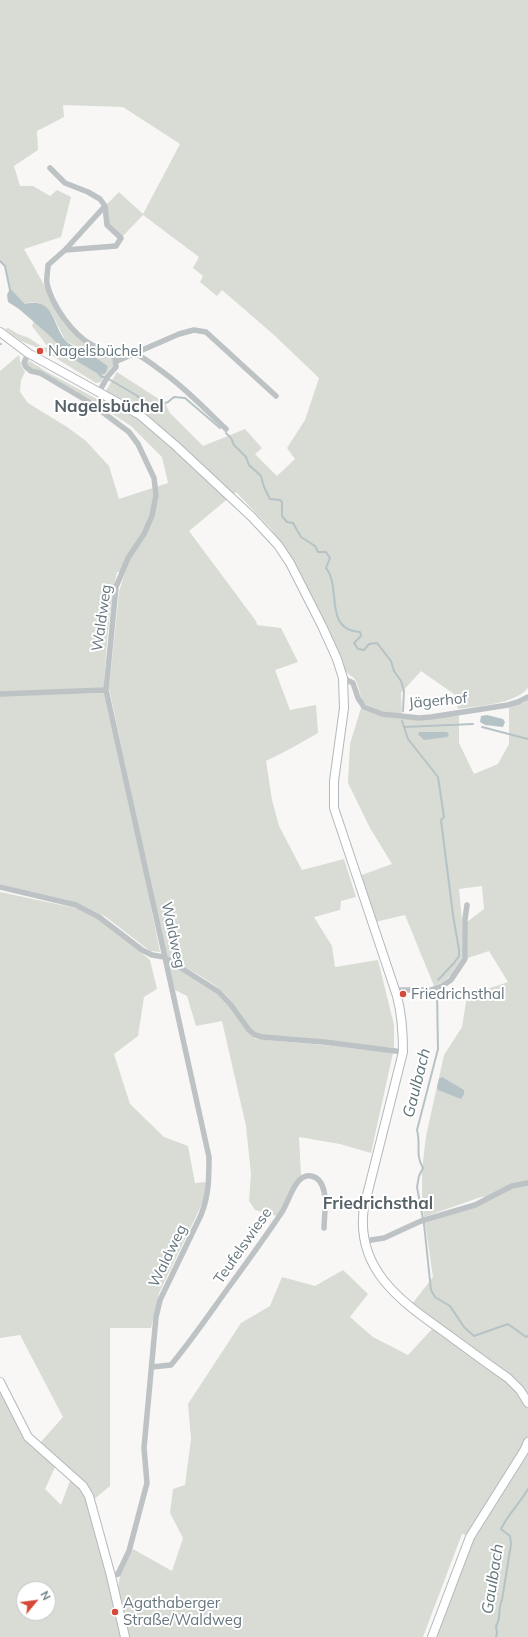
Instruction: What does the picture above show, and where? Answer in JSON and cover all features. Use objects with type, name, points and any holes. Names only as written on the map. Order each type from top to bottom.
[{"type":"main road","points":[[0,332],[28,353],[140,415],[176,446],[247,512],[274,541],[290,563],[304,589],[332,646],[343,678],[344,708],[334,781],[334,808],[395,990],[401,1012],[403,1033],[403,1052],[364,1207],[363,1222],[365,1241],[377,1272],[395,1295],[508,1378],[520,1390],[528,1403]]},
{"type":"main road","points":[[0,1382],[28,1437],[84,1486],[87,1491],[92,1503],[125,1637]]},
{"type":"main road","points":[[432,1637],[470,1537],[524,1451],[528,1442]]},
{"type":"street","points":[[50,168],[66,183],[88,192],[100,199],[105,206],[107,225],[121,238],[116,246],[65,250]]},
{"type":"street","points":[[99,392],[116,367],[117,361],[113,355],[90,344],[68,324],[56,305],[47,283],[48,265],[65,250],[105,206]]},
{"type":"street","points":[[117,361],[179,334],[194,330],[206,332],[276,396]]},
{"type":"street","name":"Waldweg","points":[[28,353],[24,363],[26,367],[45,376],[89,402],[129,432],[138,444],[154,478],[156,495],[152,516],[144,534],[128,558],[116,587],[106,690],[209,1157],[209,1186],[207,1200],[160,1300],[156,1317],[144,1448],[147,1483],[129,1551],[118,1574],[111,1576]]},
{"type":"street","points":[[136,354],[168,375],[226,429]]},
{"type":"street","name":"Jägerhof","points":[[343,678],[353,684],[358,698],[364,707],[374,712],[402,716],[431,717],[466,712],[508,705],[528,697]]},
{"type":"street","points":[[0,694],[106,690]]},
{"type":"street","points":[[0,887],[76,905],[99,917],[142,950],[152,955],[164,957],[219,992],[231,1004],[255,1035],[403,1052]]},
{"type":"street","points":[[395,990],[431,990],[442,986],[451,980],[466,959],[465,919],[467,905]]},
{"type":"street","name":"Teufelswiese","points":[[152,1367],[171,1365],[191,1342],[285,1208],[297,1182],[305,1177],[315,1178],[323,1187],[325,1193],[324,1228]]},
{"type":"street","points":[[365,1241],[384,1238],[424,1220],[475,1205],[512,1186],[528,1183]]},
{"type":"shaded area","points":[[0,0],[528,0],[528,688],[515,698],[506,701],[458,709],[454,694],[421,671],[401,693],[402,714],[381,711],[367,705],[362,701],[354,678],[346,672],[339,653],[291,557],[271,529],[236,492],[189,531],[256,621],[257,625],[281,628],[298,662],[275,670],[290,710],[316,705],[318,733],[266,761],[272,800],[279,826],[302,870],[344,859],[356,897],[341,901],[340,910],[314,917],[332,946],[335,967],[378,960],[394,1025],[394,1048],[259,1035],[248,1026],[231,1001],[221,990],[166,956],[109,688],[119,592],[125,572],[117,572],[114,586],[108,630],[104,688],[0,693],[0,371],[19,355],[21,365],[25,372],[21,380],[20,392],[28,403],[67,427],[86,441],[109,466],[119,499],[168,483],[162,457],[131,426],[41,371],[31,368],[27,364],[28,360],[97,399],[107,389],[117,372],[165,403],[170,413],[203,446],[245,429],[262,448],[255,454],[277,476],[295,459],[287,448],[305,420],[319,378],[274,335],[222,290],[217,296],[200,282],[203,276],[193,268],[199,257],[143,215],[121,238],[107,225],[105,206],[119,192],[143,214],[180,144],[123,107],[63,105],[64,117],[37,131],[38,150],[14,166],[20,186],[33,186],[50,196],[57,190],[71,197],[61,237],[24,249],[67,326],[108,354],[115,364],[106,373],[101,382],[96,383],[43,350],[21,341],[5,329],[8,328],[29,338],[44,348],[48,347],[32,326],[34,321],[100,375],[106,372],[108,366],[65,340],[52,314],[39,303],[31,302],[25,304],[10,288],[5,267],[0,262]]},
{"type":"shaded area","points":[[10,288],[25,304],[35,303],[48,309],[66,341],[108,366],[106,373],[100,375],[70,357],[50,336],[19,309],[8,302],[7,295]]},
{"type":"shaded area","points":[[104,693],[134,823],[160,952],[150,951],[106,917],[78,903],[0,884],[0,696]]},
{"type":"shaded area","points":[[528,699],[528,1637],[436,1637],[474,1537],[462,1534],[423,1637],[128,1637],[118,1597],[120,1575],[133,1549],[172,1571],[183,1538],[170,1513],[173,1489],[185,1485],[191,1439],[188,1404],[241,1323],[270,1306],[282,1277],[315,1286],[343,1270],[368,1294],[350,1317],[373,1337],[408,1355],[433,1328],[412,1304],[433,1277],[425,1223],[476,1207],[498,1196],[481,1197],[424,1217],[422,1170],[426,1136],[444,1055],[462,1027],[467,996],[508,982],[489,951],[468,958],[467,922],[484,909],[482,886],[459,889],[463,957],[452,975],[443,982],[434,986],[405,915],[375,922],[359,876],[392,864],[370,828],[348,783],[350,744],[361,708],[385,716],[409,719],[459,715],[459,743],[474,774],[498,764],[509,744],[509,708],[525,702]]},
{"type":"shaded area","points":[[487,715],[503,719],[505,722],[503,727],[485,725],[480,722],[481,716]]},
{"type":"shaded area","points":[[419,732],[447,732],[449,735],[447,737],[424,740],[418,734]]},
{"type":"shaded area","points":[[0,892],[80,909],[109,926],[150,960],[157,989],[144,997],[138,1036],[114,1054],[130,1104],[164,1137],[188,1146],[195,1183],[206,1182],[204,1200],[159,1293],[151,1328],[110,1328],[110,1486],[93,1500],[39,1444],[63,1417],[20,1335],[0,1338]]},
{"type":"shaded area","points":[[168,962],[217,993],[229,1005],[255,1039],[393,1053],[371,1153],[340,1144],[299,1137],[301,1175],[294,1184],[277,1216],[255,1210],[249,1201],[251,1174],[246,1126],[222,1021],[196,1026],[187,996],[175,990]]},
{"type":"shaded area","points":[[442,1077],[464,1090],[464,1094],[461,1099],[438,1090],[437,1087],[439,1079]]},
{"type":"shaded area","points":[[0,1389],[26,1439],[56,1465],[45,1489],[61,1505],[71,1478],[81,1487],[90,1505],[122,1637],[0,1637]]},
{"type":"waterway","name":"Gaulbach","points":[[0,261],[5,266],[10,290]]},
{"type":"waterway","name":"Gaulbach","points":[[99,374],[154,407],[168,402],[174,397],[185,398],[220,428]]},
{"type":"waterway","name":"Gaulbach","points":[[226,433],[231,438],[234,445],[246,457],[249,465],[261,476],[264,487],[270,499],[280,500],[282,502],[282,516],[287,522],[293,523],[301,537],[315,546],[318,552],[326,552],[330,558],[326,568],[331,576],[337,616],[341,624],[349,629],[360,632],[361,636],[354,643],[358,649],[364,650],[369,644],[377,643],[391,661],[394,671],[401,681],[404,691],[403,711]]},
{"type":"waterway","name":"Gaulbach","points":[[402,721],[408,739],[438,777],[444,817],[441,820],[459,956],[438,980]]},
{"type":"waterway","points":[[404,727],[473,724]]},
{"type":"waterway","points":[[482,727],[528,739]]},
{"type":"waterway","name":"Gaulbach","points":[[437,992],[438,1049],[417,1130],[419,1159],[423,1168],[419,1176],[417,1187],[424,1224],[431,1290],[435,1297],[450,1306],[464,1327],[474,1336],[508,1324],[526,1337],[528,1336]]},
{"type":"waterway","name":"Gaulbach","points":[[496,1637],[496,1626],[499,1620],[511,1544],[510,1536],[501,1529],[528,1489]]},
{"type":"place","name":"Nagelsbüchel","points":[[40,351]]},
{"type":"place","name":"Friedrichsthal","points":[[403,994]]},
{"type":"place","name":"Agathaberger Straße/Waldweg","points":[[115,1612]]},
{"type":"district","name":"Nagelsbüchel","points":[[109,407]]},
{"type":"district","name":"Friedrichsthal","points":[[378,1204]]}]
